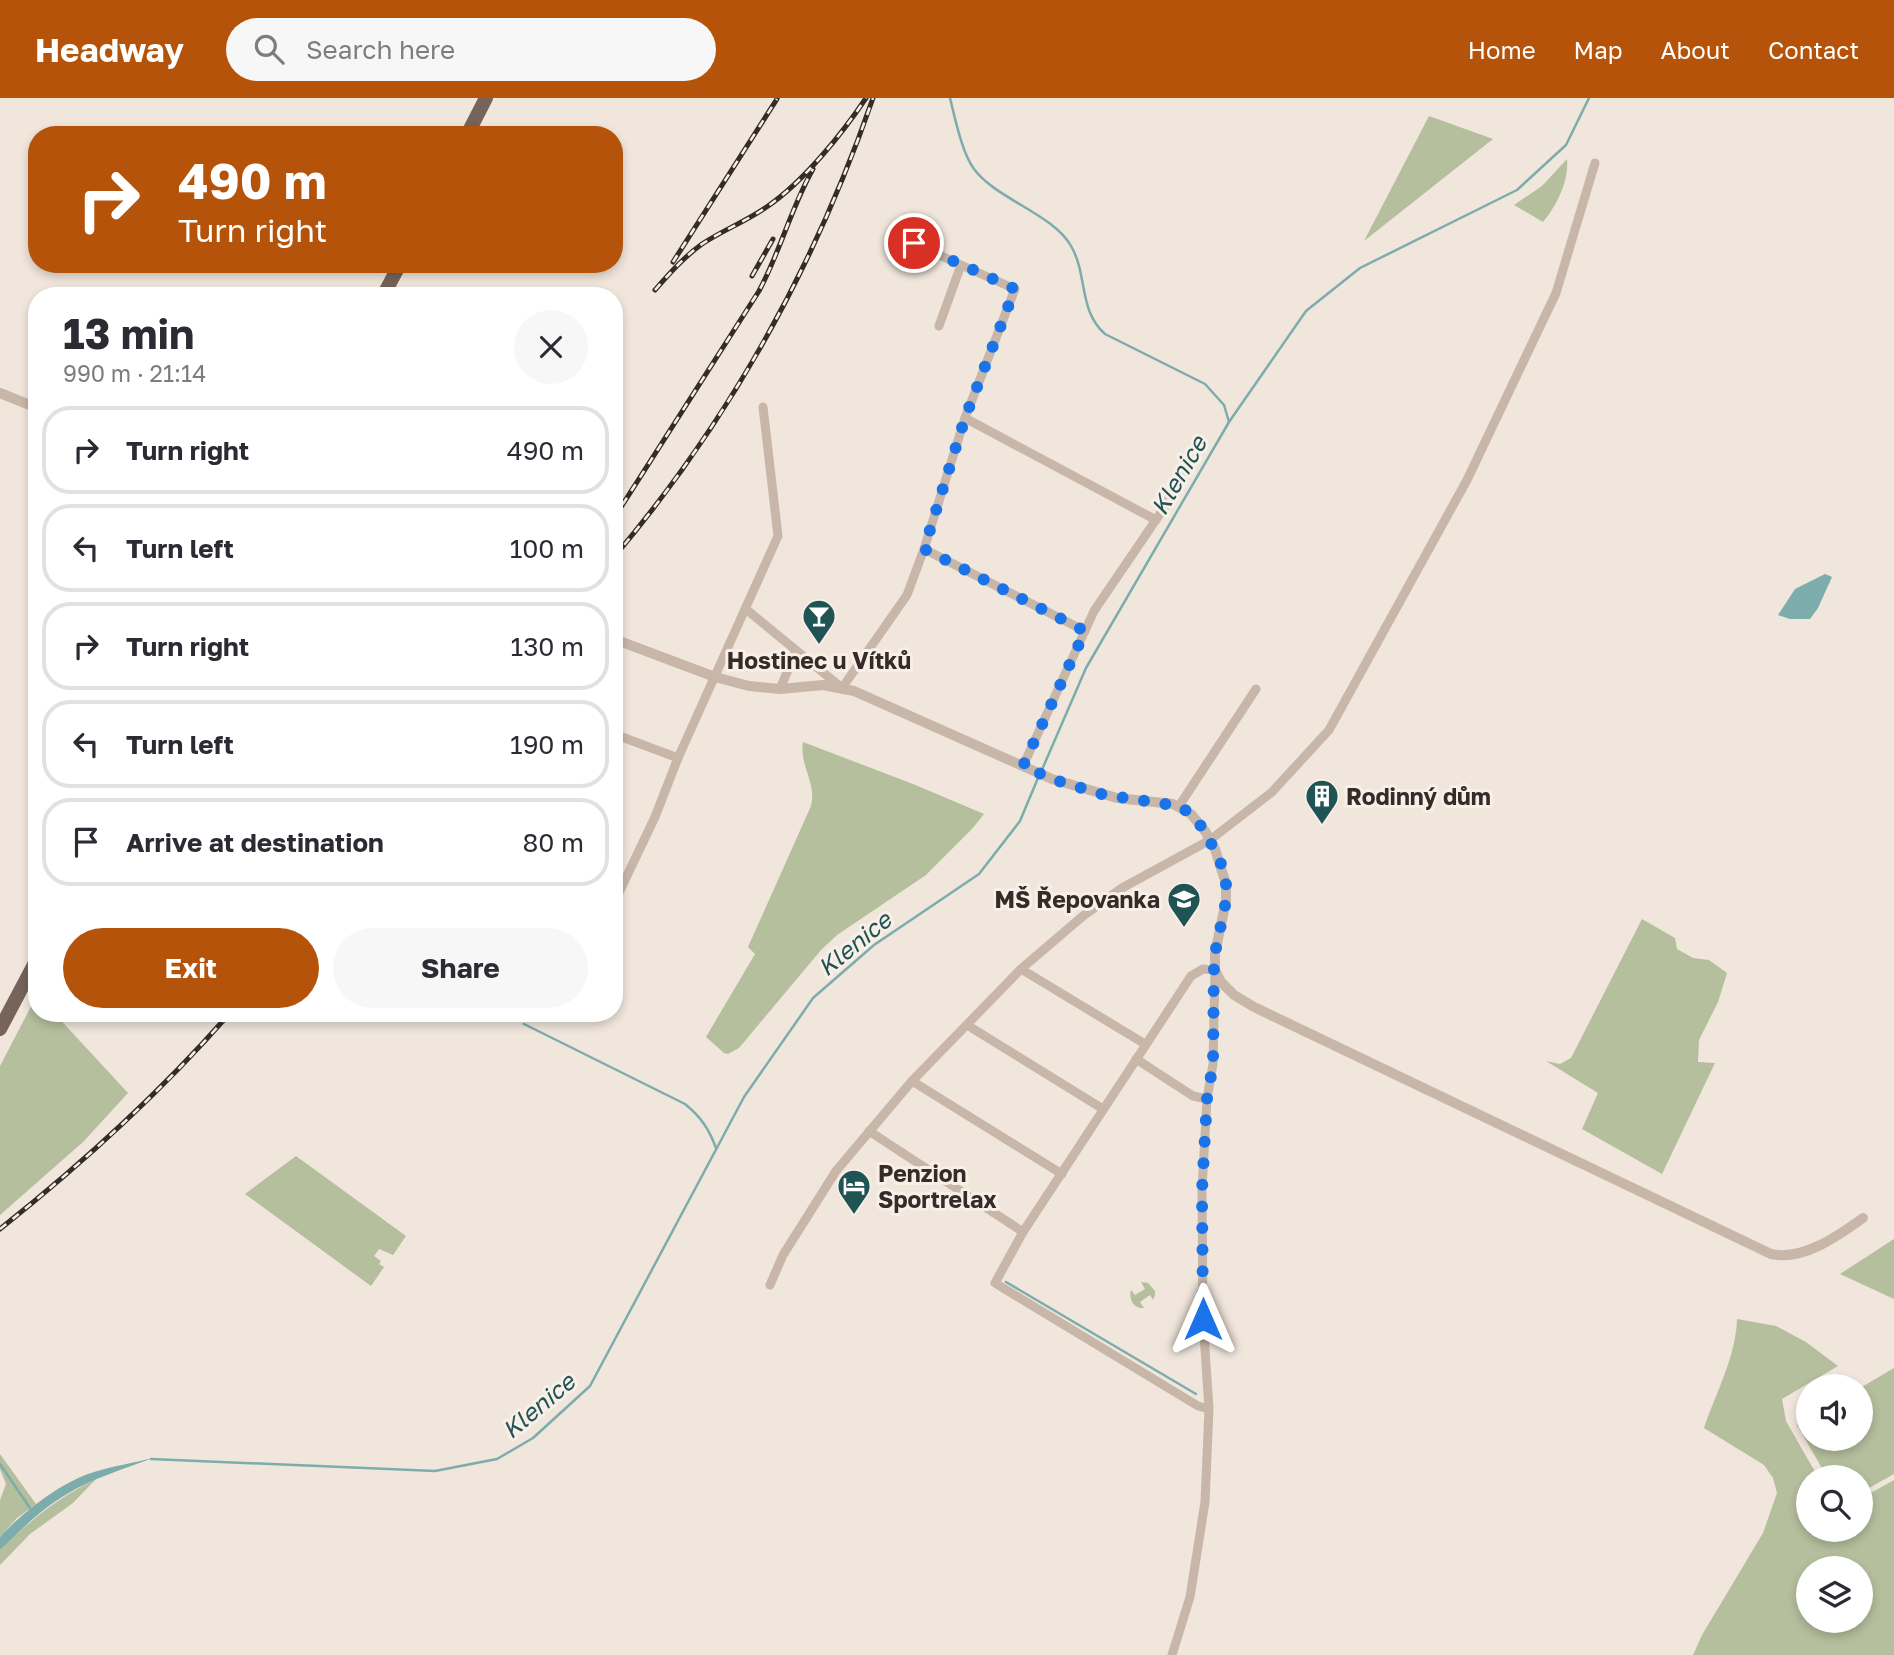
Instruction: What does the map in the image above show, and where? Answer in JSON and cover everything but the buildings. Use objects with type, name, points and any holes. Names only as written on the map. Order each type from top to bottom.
[{"type":"main road","points":[[472,126],[486,98]]},
{"type":"main road","points":[[0,1029],[28,976]]},
{"type":"street","points":[[770,1285],[783,1255],[836,1171],[912,1081],[1021,969],[1083,916],[1122,888],[1210,840],[1272,792],[1329,730],[1467,480],[1550,304],[1595,163]]},
{"type":"street","points":[[842,688],[907,595],[965,418],[1015,289],[914,243]]},
{"type":"street","points":[[939,326],[961,265]]},
{"type":"street","points":[[0,393],[28,404]]},
{"type":"street","points":[[623,883],[655,817],[678,758],[747,610],[778,536],[763,408]]},
{"type":"street","points":[[965,418],[1156,520]]},
{"type":"street","points":[[1026,767],[1094,611],[1156,520],[1189,458]]},
{"type":"street","points":[[924,549],[1085,631]]},
{"type":"street","points":[[747,610],[842,688]]},
{"type":"street","points":[[623,642],[715,677],[748,686],[780,689],[823,685],[842,688],[1052,779],[1117,798],[1179,806],[1191,814],[1210,840],[1223,868],[1227,892],[1214,953],[1213,1064],[1207,1099],[1202,1190],[1203,1319],[1209,1409],[1203,1516],[1190,1597],[1172,1655]]},
{"type":"street","points":[[780,689],[796,651]]},
{"type":"street","points":[[1179,806],[1256,690]]},
{"type":"street","points":[[623,737],[678,758]]},
{"type":"street","points":[[1021,969],[1145,1044]]},
{"type":"street","points":[[1209,1409],[1198,1406],[995,1283],[1023,1232],[1191,976],[1203,969],[1215,970]]},
{"type":"street","points":[[1215,970],[1221,982],[1234,995],[1269,1015],[1771,1254],[1787,1255],[1816,1246],[1843,1233],[1863,1218]]},
{"type":"street","points":[[967,1025],[1103,1110]]},
{"type":"street","points":[[1136,1059],[1193,1096],[1207,1099]]},
{"type":"street","points":[[912,1081],[1062,1174]]},
{"type":"street","points":[[869,1131],[1023,1232]]},
{"type":"green space","points":[[1429,116],[1493,139],[1364,241]]},
{"type":"green space","points":[[1567,159],[1561,192],[1543,222],[1514,205],[1542,186]]},
{"type":"green space","points":[[803,742],[984,814],[926,875],[837,935],[821,950],[739,1048],[728,1054],[706,1037],[755,954],[748,947],[811,806],[812,790],[803,758]]},
{"type":"green space","points":[[1642,919],[1675,938],[1677,949],[1693,958],[1709,960],[1727,973],[1718,1002],[1699,1040],[1698,1062],[1715,1063],[1662,1174],[1582,1129],[1598,1093],[1546,1061],[1560,1064],[1571,1058]]},
{"type":"green space","points":[[28,1012],[28,1022],[62,1022],[128,1093],[83,1142],[0,1215],[0,1066]]},
{"type":"green space","points":[[296,1156],[406,1236],[393,1255],[379,1249],[374,1256],[384,1267],[371,1286],[245,1194]]},
{"type":"green space","points":[[1894,1239],[1894,1299],[1840,1274]]},
{"type":"green space","points":[[1141,1282],[1148,1283],[1155,1291],[1153,1300],[1150,1295],[1140,1302],[1144,1308],[1135,1305],[1130,1296],[1131,1290],[1135,1295],[1145,1289]]},
{"type":"green space","points":[[1737,1319],[1776,1326],[1806,1342],[1838,1366],[1824,1374],[1796,1374],[1796,1391],[1782,1399],[1786,1421],[1796,1438],[1796,1451],[1803,1451],[1811,1465],[1796,1465],[1796,1542],[1873,1542],[1873,1492],[1894,1480],[1894,1655],[1693,1655],[1702,1635],[1763,1533],[1777,1493],[1773,1478],[1764,1465],[1704,1428],[1733,1347]]},
{"type":"green space","points":[[1894,1368],[1894,1474],[1873,1486],[1873,1465],[1820,1465],[1812,1451],[1873,1451],[1873,1380]]},
{"type":"green space","points":[[0,1454],[36,1504],[17,1518],[0,1537],[0,1500],[6,1484],[0,1469]]},
{"type":"green space","points":[[96,1479],[73,1503],[30,1534],[0,1565],[0,1550],[23,1529],[45,1510]]},
{"type":"water","points":[[1825,574],[1832,577],[1810,619],[1790,619],[1778,615],[1795,589]]},
{"type":"water","points":[[153,1458],[98,1478],[67,1494],[40,1513],[0,1550],[0,1537],[31,1508],[56,1490],[94,1472]]},
{"type":"waterway","points":[[950,98],[962,145],[974,169],[996,189],[1051,225],[1071,246],[1096,325],[1105,334],[1205,384],[1224,405],[1229,422]]},
{"type":"waterway","name":"Klenice","points":[[1041,772],[1086,668],[1229,422],[1306,311],[1360,268],[1517,190],[1566,145],[1589,98]]},
{"type":"waterway","name":"Klenice","points":[[151,1459],[435,1471],[497,1459],[533,1438],[590,1386],[744,1097],[813,998],[874,945],[979,874],[1020,821],[1038,778]]},
{"type":"waterway","points":[[524,1024],[685,1104],[704,1124],[716,1148]]},
{"type":"waterway","points":[[1006,1282],[1196,1394]]},
{"type":"waterway","points":[[0,1464],[32,1511]]},
{"type":"railway","points":[[655,290],[702,244],[760,211],[795,184],[834,142],[866,98]]},
{"type":"railway","points":[[623,546],[695,452],[765,340],[824,221],[873,98]]},
{"type":"railway","points":[[673,262],[777,99]]},
{"type":"railway","points":[[623,504],[759,291],[813,169]]},
{"type":"railway","points":[[752,276],[773,239]]},
{"type":"railway","points":[[0,1229],[120,1126],[222,1022]]},
{"type":"place","name":"Hostinec u Vítků","points":[[819,646]]},
{"type":"place","name":"Rodinný dům","points":[[1322,826]]},
{"type":"place","name":"MŠ Řepovanka","points":[[1184,929]]},
{"type":"place","name":"Penzion Sportrelax","points":[[854,1216]]},
{"type":"route","points":[[914,243],[1015,289],[965,418],[924,549],[1085,631],[1023,766],[1052,779],[1105,795],[1179,806],[1191,814],[1205,831],[1223,868],[1226,901],[1214,953],[1213,1064],[1207,1099],[1202,1190],[1203,1319]]}]
